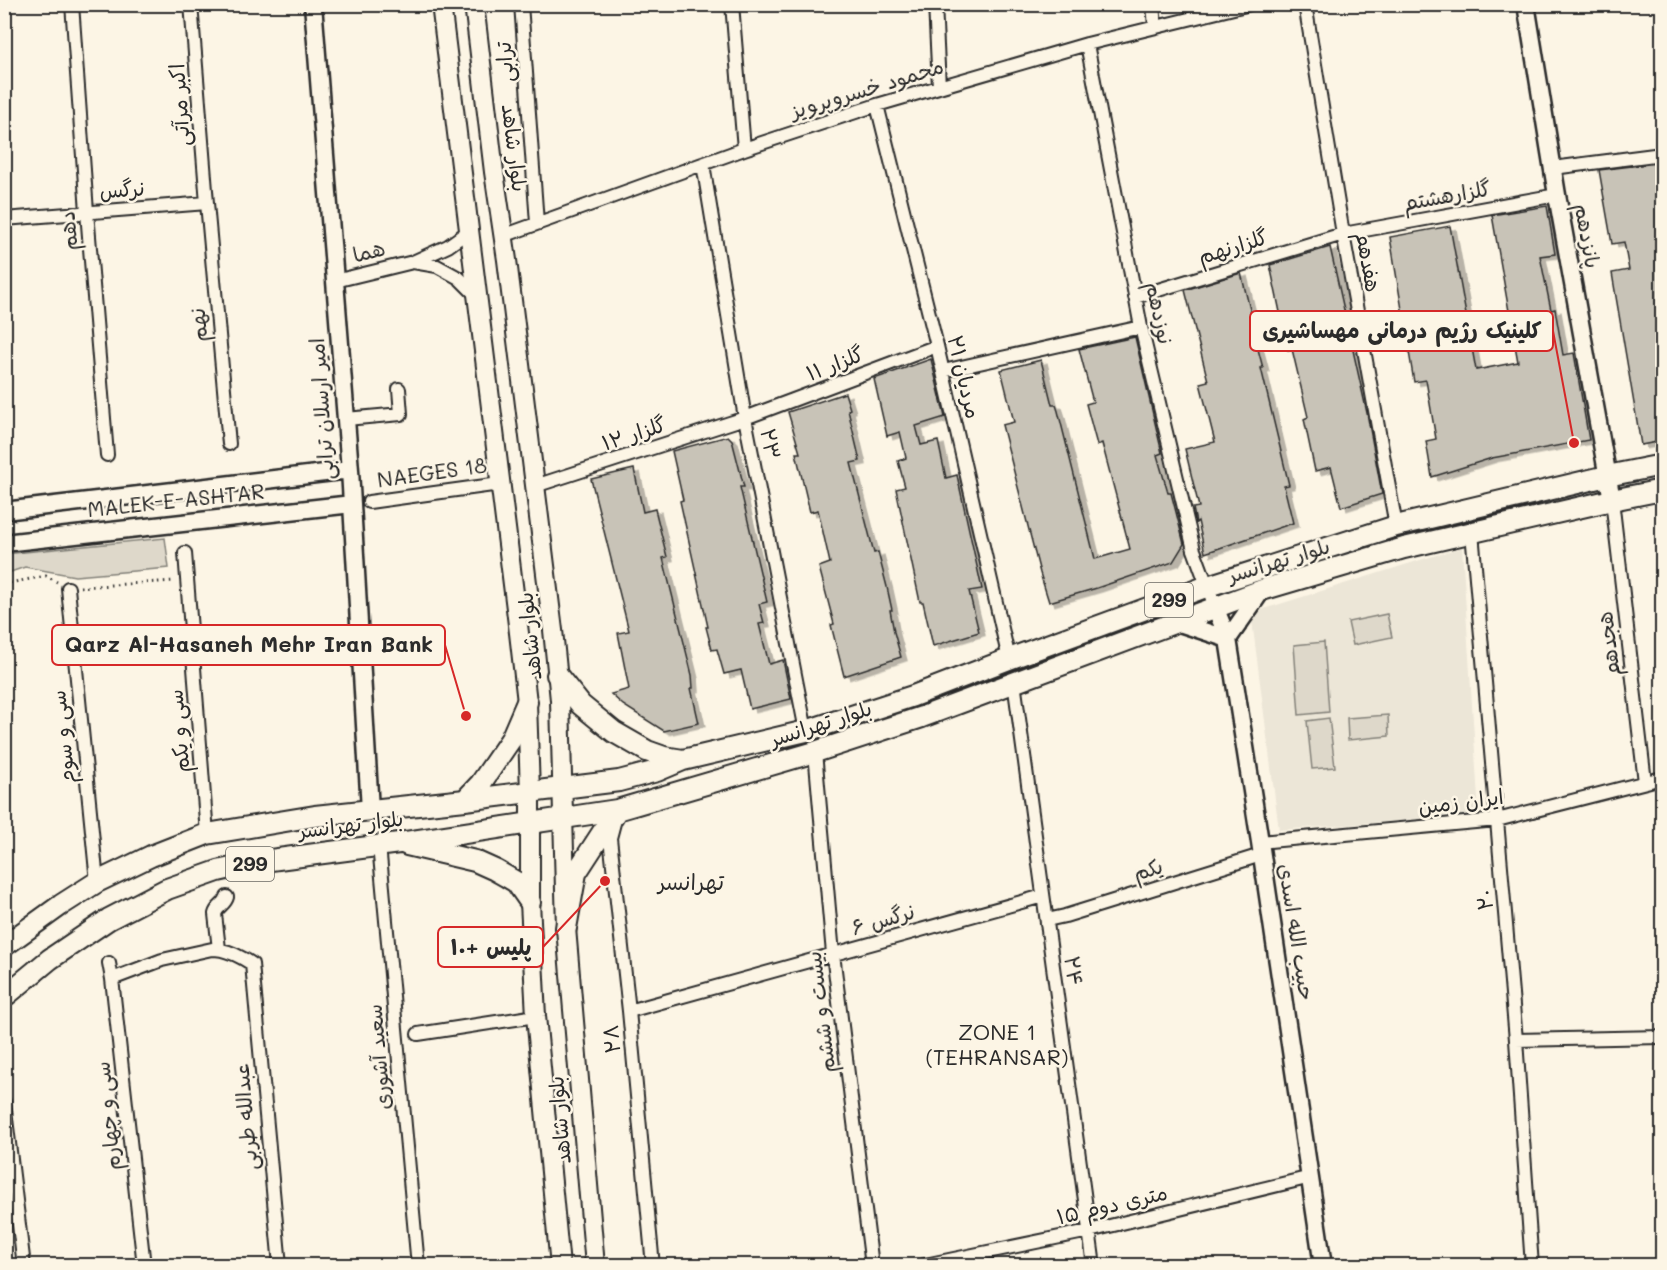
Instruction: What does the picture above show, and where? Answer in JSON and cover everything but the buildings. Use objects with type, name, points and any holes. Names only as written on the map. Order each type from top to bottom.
[{"type":"main road","name":"بلوار شاهد","points":[[441,4],[526,702],[530,792],[530,902],[536,1016],[560,1266]]},
{"type":"main road","name":"بلوار شاهد","points":[[474,4],[560,700],[566,928],[595,1266]]},
{"type":"main road","name":"بلوار تهرانسر","points":[[4,946],[97,882],[151,856],[207,834],[315,816],[619,781],[657,771],[683,760],[806,731],[913,696],[1208,586],[1396,526],[1662,465]]},
{"type":"main road","name":"بلوار تهرانسر","points":[[4,997],[50,959],[109,919],[167,889],[218,871],[263,861],[617,810],[815,752],[922,717],[1262,590],[1404,548],[1662,490]]},
{"type":"main road","points":[[1234,578],[1225,584],[1223,590],[1226,597],[1240,598]]},
{"type":"main road","points":[[1186,594],[1194,595],[1198,599],[1200,606],[1194,615]]},
{"type":"main road","points":[[557,675],[581,705],[614,732],[647,751],[683,760]]},
{"type":"main road","points":[[465,800],[481,783],[511,739],[526,702],[560,700]]},
{"type":"main road","points":[[566,928],[576,873],[617,810]]},
{"type":"main road","points":[[399,843],[475,861],[495,870],[516,882],[530,902]]},
{"type":"street","name":"دهم","points":[[72,4],[107,455]]},
{"type":"street","name":"اکبر مرآتی","points":[[191,4],[207,203]]},
{"type":"street","name":"امیر ارسلان ترابی","points":[[313,4],[350,470],[370,810]]},
{"type":"street","name":"ترابی","points":[[520,4],[537,224]]},
{"type":"street","points":[[732,4],[744,149]]},
{"type":"street","points":[[935,4],[939,87]]},
{"type":"street","points":[[1153,4],[1155,27]]},
{"type":"street","name":"محمود خسروپرویز","points":[[503,236],[744,149],[877,105],[1087,44],[1250,4]]},
{"type":"street","name":"هفدهم","points":[[1305,4],[1343,234],[1396,526]]},
{"type":"street","name":"پانزدهم","points":[[1526,4],[1557,195],[1612,500]]},
{"type":"street","name":"نوزدهم","points":[[1087,44],[1141,327],[1194,550],[1215,607]]},
{"type":"street","name":"۲۱ مردیان","points":[[877,105],[943,371],[1009,659]]},
{"type":"street","points":[[1553,168],[1662,154]]},
{"type":"street","name":"۲۳","points":[[703,164],[746,418],[806,731]]},
{"type":"street","name":"گلزارهشتم","points":[[1343,234],[1557,195]]},
{"type":"street","name":"نرگس","points":[[4,219],[207,203]]},
{"type":"street","name":"نهم","points":[[207,203],[229,444]]},
{"type":"street","name":"هما","points":[[335,281],[413,262],[448,246],[469,231]]},
{"type":"street","name":"گلزارنهم","points":[[1135,297],[1343,234]]},
{"type":"street","points":[[413,262],[437,266],[459,278],[477,296]]},
{"type":"street","points":[[943,371],[1141,327]]},
{"type":"street","name":"گلزار ۱۱","points":[[746,418],[937,346]]},
{"type":"street","points":[[346,418],[401,414],[399,389]]},
{"type":"street","name":"گلزار ۱۲","points":[[535,486],[746,418]]},
{"type":"street","name":"MALEK-E-ASHTAR","points":[[4,511],[350,470]]},
{"type":"street","name":"NAEGES 18","points":[[369,502],[500,484]]},
{"type":"street","name":"هجدهم","points":[[1612,500],[1645,782]]},
{"type":"street","name":"MALEK-E-ASHTAR","points":[[4,543],[352,504]]},
{"type":"street","name":"۲۰","points":[[1472,532],[1516,1040],[1532,1266]]},
{"type":"street","name":"سی و یکم","points":[[184,553],[207,834]]},
{"type":"street","name":"سی و سوم","points":[[68,588],[97,882]]},
{"type":"street","points":[[1176,622],[1228,639],[1262,590]]},
{"type":"street","name":"حبیب الله اسدی","points":[[1215,607],[1228,639],[1323,1266]]},
{"type":"street","name":"۲۴","points":[[1014,682],[1094,1266]]},
{"type":"street","name":"بیست و ششم","points":[[815,752],[833,954],[872,1266]]},
{"type":"street","name":"ایران زمین","points":[[1261,848],[1497,820],[1662,778]]},
{"type":"street","name":"۲۸","points":[[617,810],[610,838],[653,1266]]},
{"type":"street","name":"سعید آشوری","points":[[379,845],[418,1266]]},
{"type":"street","name":"یکم","points":[[1047,920],[1261,848]]},
{"type":"street","name":"نرگس ۶","points":[[629,1011],[1043,896]]},
{"type":"street","points":[[112,979],[162,960],[219,949],[215,914],[227,897]]},
{"type":"street","name":"عبدالله طربی","points":[[219,949],[252,964],[280,1266]]},
{"type":"street","name":"سی و چهارم","points":[[109,963],[144,1266]]},
{"type":"street","points":[[418,1034],[536,1016]]},
{"type":"street","points":[[1516,1040],[1662,1037]]},
{"type":"street","points":[[4,1102],[24,1266]]},
{"type":"street","name":"۱۵ متری دوم","points":[[920,1266],[1089,1231],[1311,1177]]},
{"type":"path","points":[[4,584],[46,576],[68,588],[186,580]]},
{"type":"shaded area","points":[[165,538],[169,568],[75,576],[25,567],[5,574],[5,554]]},
{"type":"shaded area","points":[[1462,547],[1479,815],[1279,830],[1251,613]]},
{"type":"shaded area","points":[[1387,614],[1392,637],[1353,645],[1348,622]]},
{"type":"shaded area","points":[[1324,642],[1329,712],[1299,715],[1294,645]]},
{"type":"shaded area","points":[[1388,715],[1389,736],[1348,740],[1347,718]]},
{"type":"shaded area","points":[[1329,718],[1335,767],[1312,769],[1307,721]]},
{"type":"place","name":"کلینیک رژیم درمانی مهساشیری","points":[[1574,443]]},
{"type":"place","name":"Qarz Al-Hasaneh Mehr Iran Bank","points":[[466,716]]},
{"type":"place","name":"پلیس +۱۰","points":[[605,881]]},
{"type":"district","name":"تهرانسر","points":[[691,882]]},
{"type":"district","name":"ZONE 1 (TEHRANSAR)","points":[[997,1044]]}]
